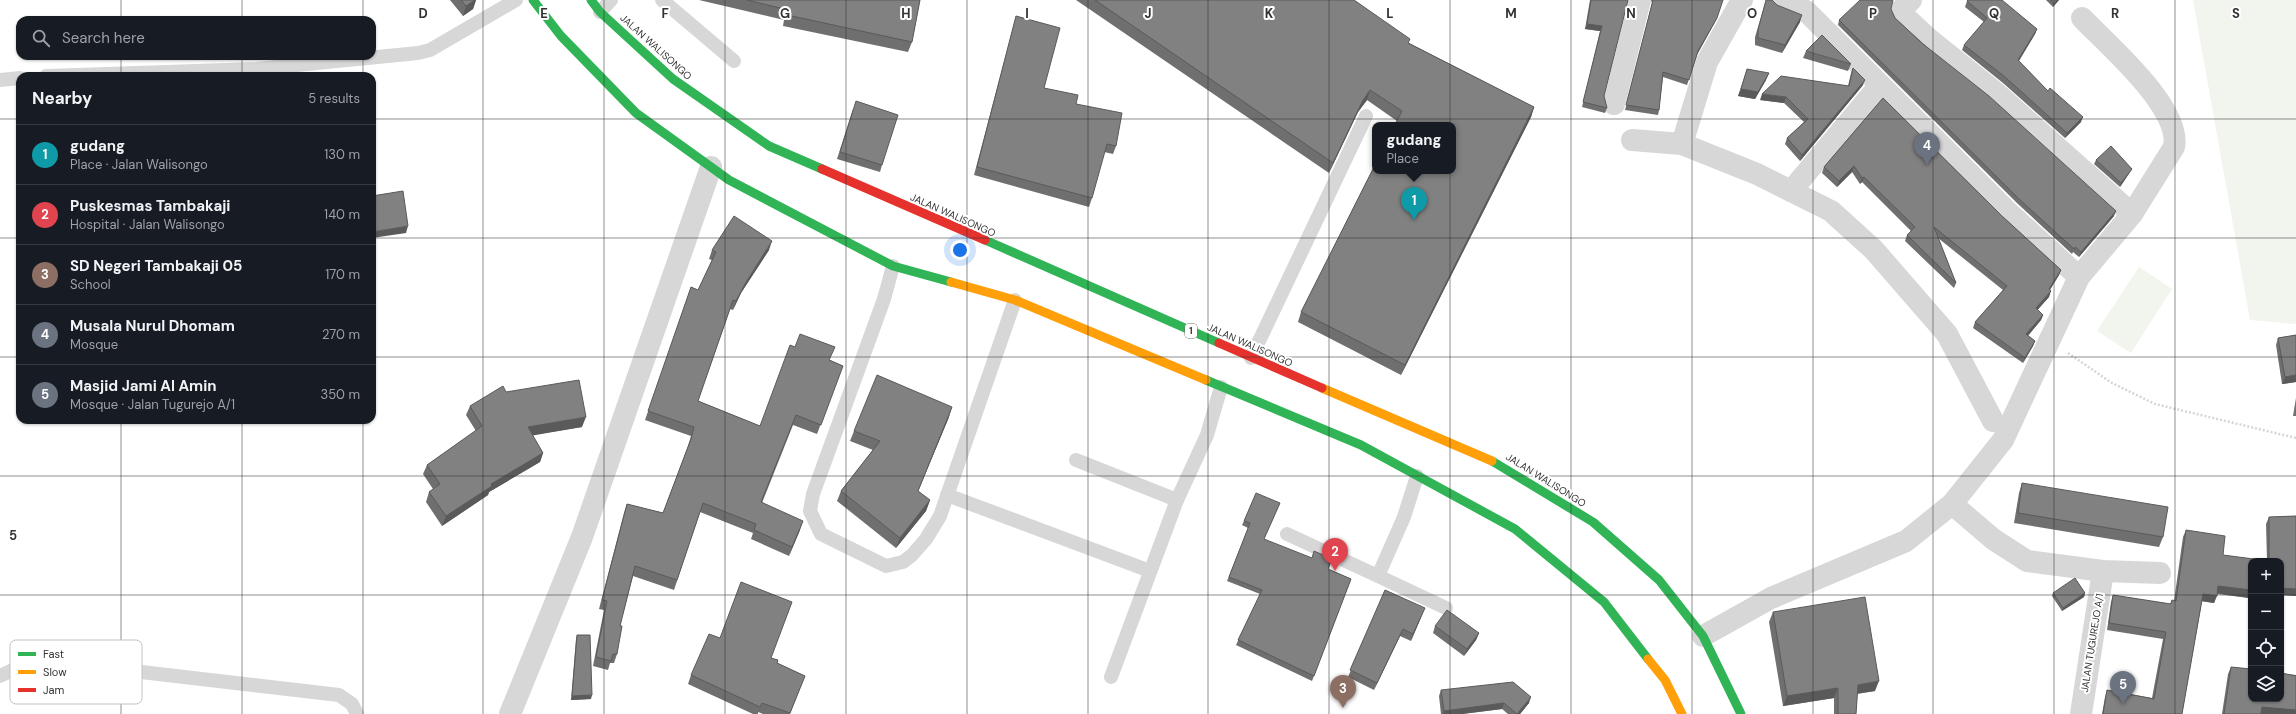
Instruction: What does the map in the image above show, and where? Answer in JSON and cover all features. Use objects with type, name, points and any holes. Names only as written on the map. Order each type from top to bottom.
[{"type":"highway","points":[[533,0],[561,36],[636,113],[729,180],[893,266],[1015,300],[1361,445],[1515,529],[1604,602],[1665,680],[1682,714]]},
{"type":"highway","name":"JALAN WALISONGO","points":[[591,0],[600,12],[673,79],[769,146],[1251,358],[1497,463],[1593,522],[1659,580],[1702,636],[1741,714]]},
{"type":"street","points":[[1614,104],[1640,0]]},
{"type":"street","points":[[1682,144],[1708,62],[1742,0]]},
{"type":"street","points":[[1779,0],[1806,11],[1879,86],[2009,213],[2080,277]]},
{"type":"street","points":[[1910,0],[1902,9],[1902,14],[1929,39],[1995,92],[2132,214]]},
{"type":"street","points":[[1702,636],[1771,598],[1906,541],[1952,504],[2003,440],[2080,277],[2132,214],[2174,147],[2176,140],[2169,116],[2158,100],[2134,70],[2082,18]]},
{"type":"street","points":[[1791,190],[1879,86]]},
{"type":"street","points":[[1632,140],[1682,144],[1791,190],[1831,211],[1874,250],[1947,334],[1993,421]]},
{"type":"street","points":[[510,714],[582,537],[711,167]]},
{"type":"street","points":[[1952,504],[1993,539],[2027,561],[2103,571],[2160,573]]},
{"type":"street","name":"JALAN TUGUREJO A/1","points":[[2081,714],[2103,571]]},
{"type":"lane","points":[[376,57],[418,53],[430,50],[516,0]]},
{"type":"lane","points":[[600,12],[611,0]]},
{"type":"lane","points":[[662,0],[734,61]]},
{"type":"lane","points":[[166,72],[256,69],[347,60]]},
{"type":"lane","points":[[0,80],[16,78]]},
{"type":"lane","points":[[1251,358],[1366,116]]},
{"type":"lane","points":[[893,266],[884,299],[813,494],[810,511],[821,534],[886,566],[903,562],[912,555],[926,539],[940,516],[1015,300]]},
{"type":"lane","points":[[1111,677],[1177,500],[1206,435],[1221,387]]},
{"type":"lane","points":[[1076,460],[1177,500]]},
{"type":"lane","points":[[1378,576],[1404,517],[1417,476]]},
{"type":"lane","points":[[947,495],[1150,571]]},
{"type":"lane","points":[[1287,534],[1446,608]]},
{"type":"lane","points":[[0,676],[10,671]]},
{"type":"lane","points":[[142,672],[339,695],[352,704],[357,714]]},
{"type":"path","points":[[2050,340],[2112,383],[2155,404],[2296,438]]},
{"type":"shaded area","points":[[2193,0],[2296,0],[2296,324],[2250,320]]},
{"type":"shaded area","points":[[2139,267],[2172,289],[2131,353],[2097,331]]},
{"type":"building","points":[[461,0],[475,0],[466,6]]},
{"type":"building","points":[[747,0],[920,0],[912,42],[787,15],[788,10]]},
{"type":"building","points":[[1095,0],[1354,0],[1410,39],[1408,43],[1534,107],[1405,365],[1301,312],[1372,171],[1372,174],[1456,174],[1456,122],[1396,122],[1402,111],[1370,90],[1362,102],[1333,163]]},
{"type":"building","points":[[1591,0],[1628,0],[1604,96],[1607,108],[1583,102],[1602,26],[1587,24]]},
{"type":"building","points":[[1653,0],[1723,0],[1717,18],[1698,51],[1689,80],[1663,72],[1659,110],[1626,105]]},
{"type":"building","points":[[1766,0],[1772,0],[1777,5],[1802,15],[1785,45],[1758,38],[1758,30]]},
{"type":"building","points":[[1860,0],[1893,0],[1891,9],[1895,18],[1923,44],[1989,96],[2116,211],[2081,252],[2075,247],[2074,249],[2019,199],[1839,20]]},
{"type":"building","points":[[2002,0],[2037,29],[2018,60],[2048,91],[2050,88],[2083,117],[2067,133],[2005,77],[1964,45],[1987,18],[1967,1]]},
{"type":"building","points":[[2051,0],[2057,0],[2054,4]]},
{"type":"building","points":[[1016,16],[1060,28],[1044,88],[1078,95],[1076,104],[1122,113],[1116,146],[1107,144],[1092,198],[977,167]]},
{"type":"building","points":[[1822,35],[1851,64],[1806,51]]},
{"type":"building","points":[[1853,68],[1865,80],[1802,155],[1787,138],[1808,119],[1786,97],[1762,94],[1781,76],[1849,86]]},
{"type":"building","points":[[1747,69],[1769,73],[1758,92],[1741,89]]},
{"type":"building","points":[[1883,98],[2002,216],[2061,270],[2049,289],[2051,291],[2036,308],[2043,315],[2026,334],[2035,341],[2025,358],[1975,322],[2007,286],[1934,227],[1956,283],[1907,235],[1915,227],[1864,177],[1862,178],[1854,166],[1839,181],[1824,167]]},
{"type":"building","points":[[856,101],[898,115],[882,165],[840,152]]},
{"type":"building","points":[[2111,146],[2132,169],[2121,183],[2096,160]]},
{"type":"building","points":[[403,191],[408,226],[376,231],[376,195]]},
{"type":"building","points":[[734,216],[772,241],[736,301],[733,300],[698,401],[760,426],[790,345],[795,347],[800,334],[835,347],[829,360],[843,366],[821,425],[796,415],[761,502],[803,521],[792,547],[754,530],[756,524],[703,503],[677,580],[635,566],[620,626],[622,626],[617,654],[613,654],[611,661],[596,657],[607,601],[602,600],[627,504],[663,513],[691,439],[694,427],[648,411],[691,287],[698,290],[716,252],[712,250]]},
{"type":"building","points":[[2296,335],[2296,375],[2285,377],[2278,338]]},
{"type":"building","points":[[877,375],[952,407],[918,491],[930,500],[900,538],[841,491],[880,441],[854,431]]},
{"type":"building","points":[[579,380],[586,417],[528,427],[543,453],[491,484],[492,486],[446,516],[429,492],[440,484],[427,465],[482,426],[470,406],[503,386],[506,392]]},
{"type":"building","points":[[2022,483],[2168,507],[2163,537],[2018,513]]},
{"type":"building","points":[[1256,493],[1280,503],[1264,539],[1312,558],[1314,551],[1332,559],[1328,569],[1351,579],[1314,676],[1238,640],[1262,590],[1229,577],[1250,523],[1244,521]]},
{"type":"building","points":[[2296,516],[2296,589],[2284,588],[2284,558],[2269,558],[2269,517]]},
{"type":"building","points":[[2186,530],[2225,536],[2223,555],[2248,558],[2248,590],[2218,586],[2217,596],[2203,594],[2182,714],[2103,714],[2107,690],[2154,699],[2166,632],[2109,623],[2113,595],[2171,604],[2172,600],[2176,601]]},
{"type":"building","points":[[2075,578],[2085,593],[2063,608],[2053,593]]},
{"type":"building","points":[[741,582],[792,602],[771,658],[778,660],[777,663],[805,676],[790,713],[762,703],[760,707],[691,675],[709,634],[720,638]]},
{"type":"building","points":[[1385,590],[1425,608],[1413,634],[1403,629],[1377,683],[1350,670]]},
{"type":"building","points":[[1865,597],[1879,681],[1858,685],[1856,714],[1838,714],[1838,688],[1787,696],[1773,612]]},
{"type":"building","points":[[1447,610],[1479,633],[1467,649],[1435,626]]},
{"type":"building","points":[[577,635],[590,635],[592,695],[572,696]]},
{"type":"building","points":[[2231,667],[2248,669],[2248,702],[2284,702],[2284,674],[2296,676],[2296,710],[2262,707],[2261,714],[2224,714]]},
{"type":"building","points":[[1513,682],[1531,697],[1517,714],[1504,703],[1444,711],[1441,690]]},
{"type":"traffic: fast","points":[[533,0],[561,36],[636,113],[729,180],[893,266],[951,282]]},
{"type":"traffic: fast","points":[[591,0],[600,12],[673,79],[769,146],[822,169]]},
{"type":"traffic: fast","points":[[985,240],[1219,343]]},
{"type":"traffic: fast","points":[[1206,380],[1361,445],[1515,529],[1604,602],[1648,659]]},
{"type":"traffic: fast","points":[[1492,461],[1593,522],[1659,580],[1703,636],[1741,714]]},
{"type":"traffic: slow","points":[[951,282],[1015,300],[1206,380]]},
{"type":"traffic: slow","points":[[1322,388],[1492,461]]},
{"type":"traffic: slow","points":[[1648,659],[1665,680],[1682,714]]},
{"type":"traffic: jam","points":[[822,169],[985,240]]},
{"type":"traffic: jam","points":[[1219,343],[1322,388]]},
{"type":"place","name":"Musala Nurul Dhomam","points":[[1927,165]]},
{"type":"place","name":"gudang","points":[[1414,220]]},
{"type":"place","name":"Puskesmas Tambakaji","points":[[1335,571]]},
{"type":"place","name":"Masjid Jami Al Amin","points":[[2123,704]]},
{"type":"place","name":"SD Negeri Tambakaji 05","points":[[1343,708]]}]
